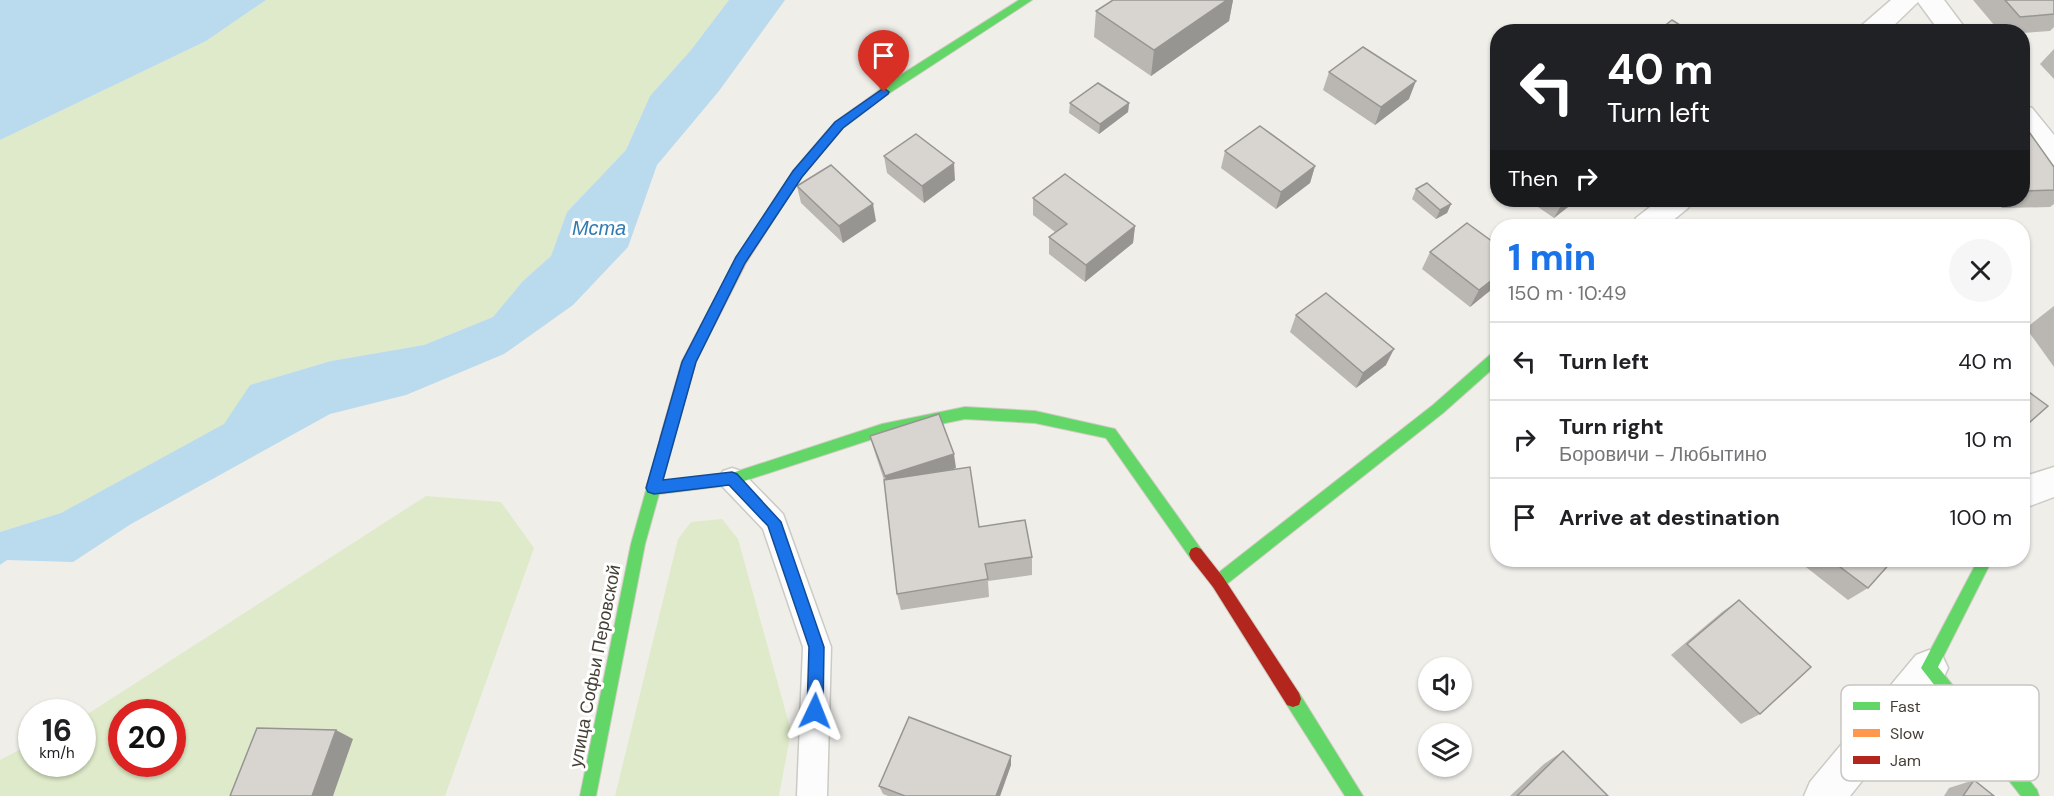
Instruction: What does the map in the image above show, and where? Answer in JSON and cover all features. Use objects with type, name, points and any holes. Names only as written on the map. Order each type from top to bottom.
[{"type":"street","name":"улица Софьи Перовской","points":[[588,796],[638,544],[689,362],[741,260],[797,174],[839,125],[884,92],[1027,0]]},
{"type":"street","points":[[1879,24],[1906,0]]},
{"type":"street","points":[[1930,0],[1949,24]]},
{"type":"street","points":[[2030,125],[2054,155]]},
{"type":"street","points":[[1655,219],[1670,207]]},
{"type":"street","points":[[1218,582],[1438,409],[1490,363]]},
{"type":"street","points":[[654,488],[732,479],[882,429],[965,414],[1035,417],[1110,433],[1169,518],[1218,582],[1355,796]]},
{"type":"street","points":[[2030,490],[2054,482]]},
{"type":"street","points":[[1915,685],[1929,668],[1981,567]]},
{"type":"street","points":[[1929,668],[1943,685]]},
{"type":"street","points":[[1824,796],[1841,775]]},
{"type":"street","points":[[2019,781],[2031,796]]},
{"type":"lane","points":[[732,479],[774,522],[817,647],[812,796]]},
{"type":"green space","points":[[266,0],[729,0],[691,50],[650,96],[626,150],[567,212],[551,256],[523,281],[493,317],[424,345],[331,361],[250,385],[225,424],[61,513],[0,532],[0,140],[206,41]]},
{"type":"green space","points":[[426,496],[501,502],[534,548],[445,796],[0,796],[0,760],[18,751],[18,777],[96,777],[96,709],[108,701],[108,777],[186,777],[186,699],[111,699]]},
{"type":"green space","points":[[722,519],[738,539],[791,731],[779,796],[615,796],[678,539],[691,522]]},
{"type":"water","points":[[0,0],[266,0],[206,41],[0,140]]},
{"type":"water","name":"Мста","points":[[729,0],[785,0],[719,91],[657,165],[628,247],[573,305],[504,354],[406,395],[330,414],[131,524],[73,562],[7,560],[0,565],[0,532],[61,513],[224,424],[250,385],[331,361],[424,345],[493,317],[523,281],[551,256],[567,212],[626,150],[650,96],[691,50]]},
{"type":"building","points":[[1113,0],[1227,0],[1154,50],[1096,11]]},
{"type":"building","points":[[2005,0],[2054,0],[2054,14],[2020,17]]},
{"type":"building","points":[[1672,20],[1678,24],[1667,24]]},
{"type":"building","points":[[1363,47],[1416,81],[1381,107],[1329,72]]},
{"type":"building","points":[[1098,83],[1129,103],[1100,124],[1070,103]]},
{"type":"building","points":[[1260,126],[1315,166],[1281,192],[1225,151]]},
{"type":"building","points":[[2030,133],[2054,167],[2054,190],[2030,191]]},
{"type":"building","points":[[916,134],[954,163],[922,186],[884,156]]},
{"type":"building","points":[[831,165],[873,204],[839,226],[797,186]]},
{"type":"building","points":[[1065,174],[1135,226],[1086,265],[1049,237],[1067,224],[1033,198]]},
{"type":"building","points":[[1427,183],[1451,204],[1440,210],[1416,189]]},
{"type":"building","points":[[1467,223],[1490,240],[1490,281],[1479,290],[1430,252]]},
{"type":"building","points":[[1326,293],[1394,349],[1363,373],[1296,315]]},
{"type":"building","points":[[2030,393],[2048,406],[2030,422]]},
{"type":"building","points":[[939,414],[954,454],[885,476],[870,436]]},
{"type":"building","points":[[970,467],[979,527],[1025,520],[1032,557],[985,564],[988,579],[897,594],[884,480]]},
{"type":"building","points":[[1840,567],[1887,567],[1868,588]]},
{"type":"building","points":[[1739,600],[1811,667],[1760,714],[1687,644]]},
{"type":"building","points":[[909,717],[1011,756],[996,796],[905,796],[879,786]]},
{"type":"building","points":[[257,728],[336,730],[312,796],[230,796]]},
{"type":"building","points":[[1563,751],[1608,796],[1517,796]]},
{"type":"building","points":[[1975,781],[1994,796],[1963,796]]},
{"type":"traffic: fast","points":[[884,91],[1027,0]]},
{"type":"traffic: fast","points":[[1218,582],[1438,409],[1490,363]]},
{"type":"traffic: fast","points":[[654,488],[732,479],[882,430],[965,413],[1035,417],[1110,433],[1196,554]]},
{"type":"traffic: fast","points":[[588,796],[638,544],[667,438]]},
{"type":"traffic: fast","points":[[1943,685],[1929,668],[1981,567]]},
{"type":"traffic: fast","points":[[1293,699],[1355,796]]},
{"type":"traffic: fast","points":[[2019,781],[2031,796]]},
{"type":"traffic: slow","points":[[667,438],[689,361],[741,260],[797,174],[839,125],[884,91]]},
{"type":"traffic: jam","points":[[1196,554],[1218,582],[1293,699]]},
{"type":"route","points":[[815,711],[817,647],[774,522],[732,479],[654,488],[689,362],[741,260],[797,174],[839,125],[884,92]]}]
